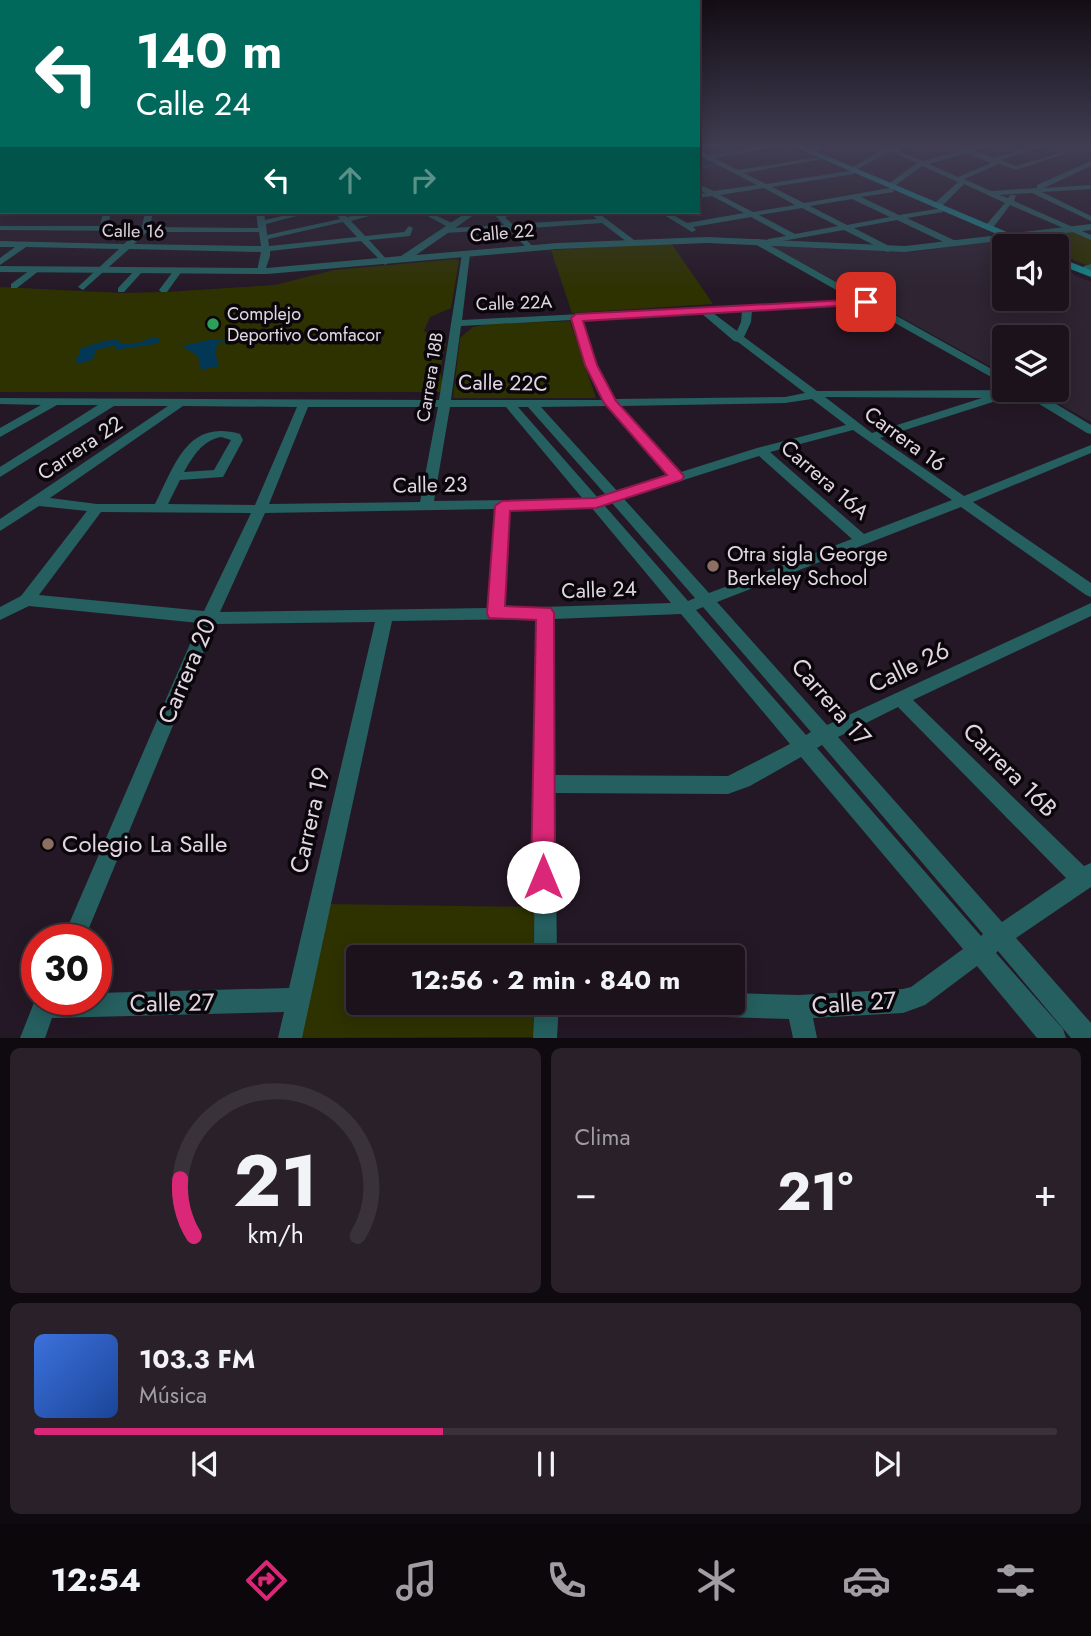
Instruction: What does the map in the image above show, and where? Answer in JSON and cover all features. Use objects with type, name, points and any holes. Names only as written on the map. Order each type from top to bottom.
[{"type":"main road","points":[[904,193],[1001,234]]},
{"type":"main road","points":[[939,208],[1002,234]]},
{"type":"main road","points":[[1069,262],[1090,270]]},
{"type":"street","points":[[700,197],[720,193]]},
{"type":"street","points":[[781,193],[888,248]]},
{"type":"street","points":[[666,214],[689,228],[864,193]]},
{"type":"street","points":[[771,241],[939,208],[950,193]]},
{"type":"street","points":[[991,193],[1091,238]]},
{"type":"street","points":[[989,227],[1017,193]]},
{"type":"street","points":[[1038,193],[1091,219]]},
{"type":"street","points":[[716,194],[794,237]]},
{"type":"street","points":[[852,196],[955,244]]},
{"type":"street","points":[[103,230],[107,214]]},
{"type":"street","points":[[83,287],[142,230],[148,214]]},
{"type":"street","points":[[260,214],[265,256],[261,271]]},
{"type":"street","points":[[262,235],[304,214]]},
{"type":"street","points":[[340,214],[385,262]]},
{"type":"street","points":[[262,235],[372,214]]},
{"type":"street","points":[[427,214],[448,229],[603,221]]},
{"type":"street","points":[[407,259],[470,214]]},
{"type":"street","points":[[499,214],[530,248]]},
{"type":"street","points":[[594,214],[634,243]]},
{"type":"street","name":"Calle 22","points":[[1032,234],[1091,227]]},
{"type":"street","points":[[0,228],[364,238],[407,234],[409,228]]},
{"type":"street","points":[[0,262],[43,229]]},
{"type":"street","name":"Calle 16","points":[[0,244],[124,247],[262,235]]},
{"type":"street","name":"Calle 22","points":[[0,269],[261,271],[530,248],[634,243],[771,241],[888,248],[992,239]]},
{"type":"street","points":[[756,241],[992,373]]},
{"type":"street","name":"Carrera 18B","points":[[426,506],[445,402],[466,254]]},
{"type":"street","points":[[14,286],[36,270]]},
{"type":"street","points":[[121,290],[139,271]]},
{"type":"street","points":[[164,290],[178,271]]},
{"type":"street","name":"Calle 22A","points":[[456,323],[866,302]]},
{"type":"street","points":[[738,339],[746,322],[747,308]]},
{"type":"street","name":"Carrera 16","points":[[703,310],[855,426],[1091,591]]},
{"type":"street","points":[[576,318],[591,365],[611,403],[677,476]]},
{"type":"street","name":"Calle 22C","points":[[0,401],[611,403],[785,400],[813,395],[992,395]]},
{"type":"street","points":[[871,437],[992,399]]},
{"type":"street","points":[[0,433],[55,401]]},
{"type":"street","points":[[0,473],[114,402]]},
{"type":"street","name":"Carrera 22","points":[[0,526],[182,402]]},
{"type":"street","name":"Carrera 17","points":[[508,402],[804,745],[989,944],[1088,1038]]},
{"type":"street","points":[[1043,402],[1091,430]]},
{"type":"street","name":"Carrera 17","points":[[531,403],[825,736],[989,944],[1054,1038]]},
{"type":"street","name":"Carrera 20","points":[[80,924],[209,618],[260,509],[304,404]]},
{"type":"street","name":"Calle 23","points":[[37,501],[97,508],[159,509],[596,503],[761,451],[855,426]]},
{"type":"street","points":[[159,509],[177,476],[202,437],[221,433],[236,437],[237,440],[218,474],[177,476]]},
{"type":"street","name":"Calle 24","points":[[27,600],[209,618],[685,608],[1091,449]]},
{"type":"street","name":"Carrera 16A","points":[[761,451],[861,539]]},
{"type":"street","points":[[496,613],[502,506]]},
{"type":"street","points":[[0,614],[27,600],[97,508]]},
{"type":"street","name":"Calle 26","points":[[544,784],[728,785],[743,780],[804,745],[900,698],[1091,609]]},
{"type":"street","points":[[545,613],[545,945]]},
{"type":"street","name":"Carrera 19","points":[[290,1038],[319,898],[385,615]]},
{"type":"street","name":"Carrera 16B","points":[[900,698],[1087,877]]},
{"type":"street","name":"Calle 27","points":[[745,1005],[799,1007],[917,998],[989,944],[1087,877]]},
{"type":"street","name":"Calle 27","points":[[112,1001],[299,1000]]},
{"type":"street","points":[[799,1007],[805,1038]]},
{"type":"street","points":[[32,1038],[41,1015]]},
{"type":"street","points":[[545,1038],[546,1015]]},
{"type":"shaded area","points":[[992,241],[992,311],[1069,311],[1069,269],[1074,275],[1091,282],[1091,422],[1055,402],[1069,402],[1069,325],[992,325],[992,367],[771,246],[912,252]]},
{"type":"green space","points":[[1075,231],[1091,238],[1091,264],[1086,265],[1069,258],[1069,234],[1047,234]]},
{"type":"green space","points":[[671,243],[713,304],[572,313],[551,250]]},
{"type":"green space","name":"Complejo Deportivo Comfacor","points":[[456,259],[459,261],[451,308],[430,317],[424,331],[446,343],[440,370],[444,392],[0,392],[0,287],[122,293],[166,292],[275,285],[334,270]]},
{"type":"green space","points":[[570,321],[596,398],[453,398],[460,338],[473,327],[487,324]]},
{"type":"green space","points":[[326,904],[535,907],[534,945],[346,945],[346,1015],[534,1015],[534,1037],[297,1038]]},
{"type":"water","points":[[154,337],[160,342],[119,349],[116,349],[116,345],[96,350],[93,359],[82,363],[74,362],[80,354],[79,349],[87,346],[118,339],[119,343],[137,343]]},
{"type":"water","points":[[213,339],[234,340],[226,343],[219,341],[215,353],[219,366],[201,370],[198,356],[182,346]]},
{"type":"place","name":"Complejo Deportivo Comfacor","points":[[213,324]]},
{"type":"place","name":"Otra sigla George Berkeley School","points":[[713,566]]},
{"type":"place","name":"Colegio La Salle","points":[[48,844]]},
{"type":"route","points":[[543,877],[545,613],[496,613],[502,506],[596,503],[677,476],[611,403],[591,365],[576,318],[866,302]]}]
